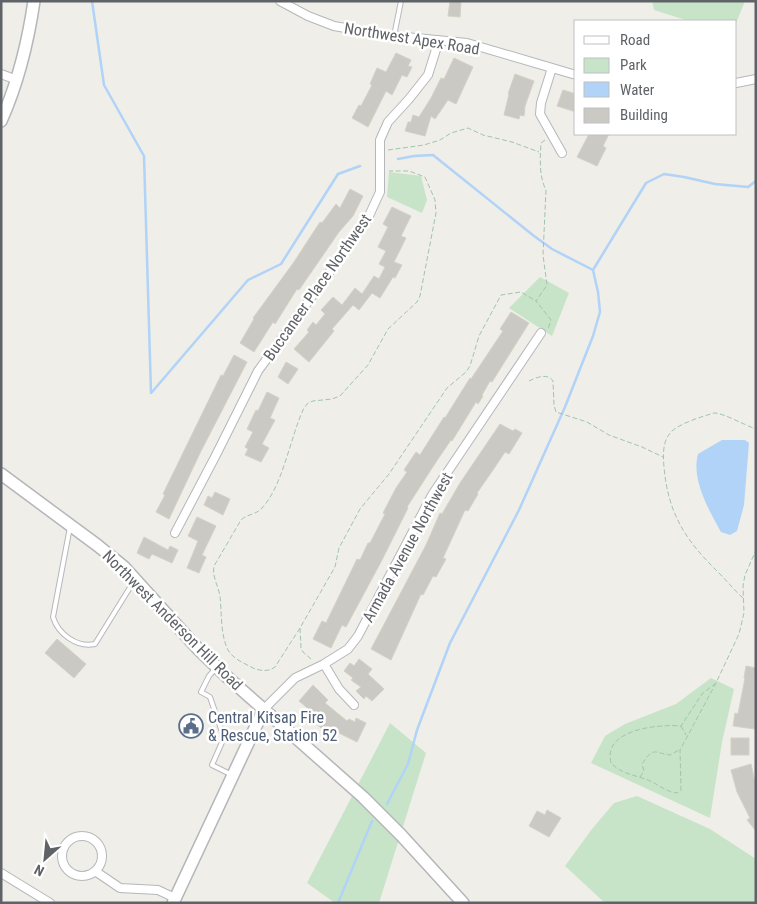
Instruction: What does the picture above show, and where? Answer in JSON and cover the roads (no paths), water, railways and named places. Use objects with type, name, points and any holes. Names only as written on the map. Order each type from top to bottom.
[{"type":"main road","points":[[1,121],[17,80],[34,1]]},
{"type":"main road","name":"Northwest Anderson Hill Road","points":[[1,474],[113,558],[191,642],[217,667],[376,810],[463,903]]},
{"type":"main road","points":[[174,900],[264,709]]},
{"type":"street","name":"Northwest Apex Road","points":[[280,1],[308,16],[334,26],[394,36],[467,43],[574,74]]},
{"type":"street","name":"Buccaneer Place Northwest","points":[[175,533],[258,371],[367,220],[380,192],[380,140],[388,122],[428,75],[439,40]]},
{"type":"street","points":[[552,68],[540,109],[542,120],[562,153]]},
{"type":"street","points":[[1,74],[17,80]]},
{"type":"street","points":[[737,83],[756,78]]},
{"type":"street","name":"Armada Avenue Northwest","points":[[264,709],[295,678],[324,664],[348,649],[358,636],[432,495],[541,333]]},
{"type":"street","points":[[324,664],[339,689],[354,705]]},
{"type":"street","points":[[79,836],[91,838],[96,842],[102,854],[101,861],[95,871],[82,876],[69,872],[64,867],[62,854],[67,842],[79,836]]},
{"type":"street","points":[[95,871],[120,888],[158,890],[174,900]]},
{"type":"street","points":[[1,874],[50,903]]},
{"type":"lane","points":[[394,36],[401,1]]},
{"type":"lane","points":[[70,525],[53,617],[56,626],[75,642],[85,646],[95,644],[135,580]]},
{"type":"lane","points":[[217,667],[209,676],[201,692],[210,697],[222,732],[223,740],[212,766],[233,775]]},
{"type":"water","points":[[722,440],[745,440],[749,443],[744,505],[737,531],[730,535],[721,532],[707,505],[699,484],[696,464],[698,454]]},
{"type":"waterway","points":[[92,1],[104,85],[144,156],[151,393]]},
{"type":"waterway","points":[[398,159],[433,155],[552,249],[593,270]]},
{"type":"waterway","points":[[152,392],[248,280],[281,264],[338,174],[360,166]]},
{"type":"waterway","points":[[387,804],[408,764],[417,730],[450,643],[519,510],[565,407],[593,336],[600,312],[593,270],[646,183],[664,174],[715,184],[748,187],[756,181]]},
{"type":"waterway","points":[[338,903],[372,821]]},
{"type":"place","name":"Central Kitsap Fire & Rescue, Station 52","points":[[191,726]]}]
